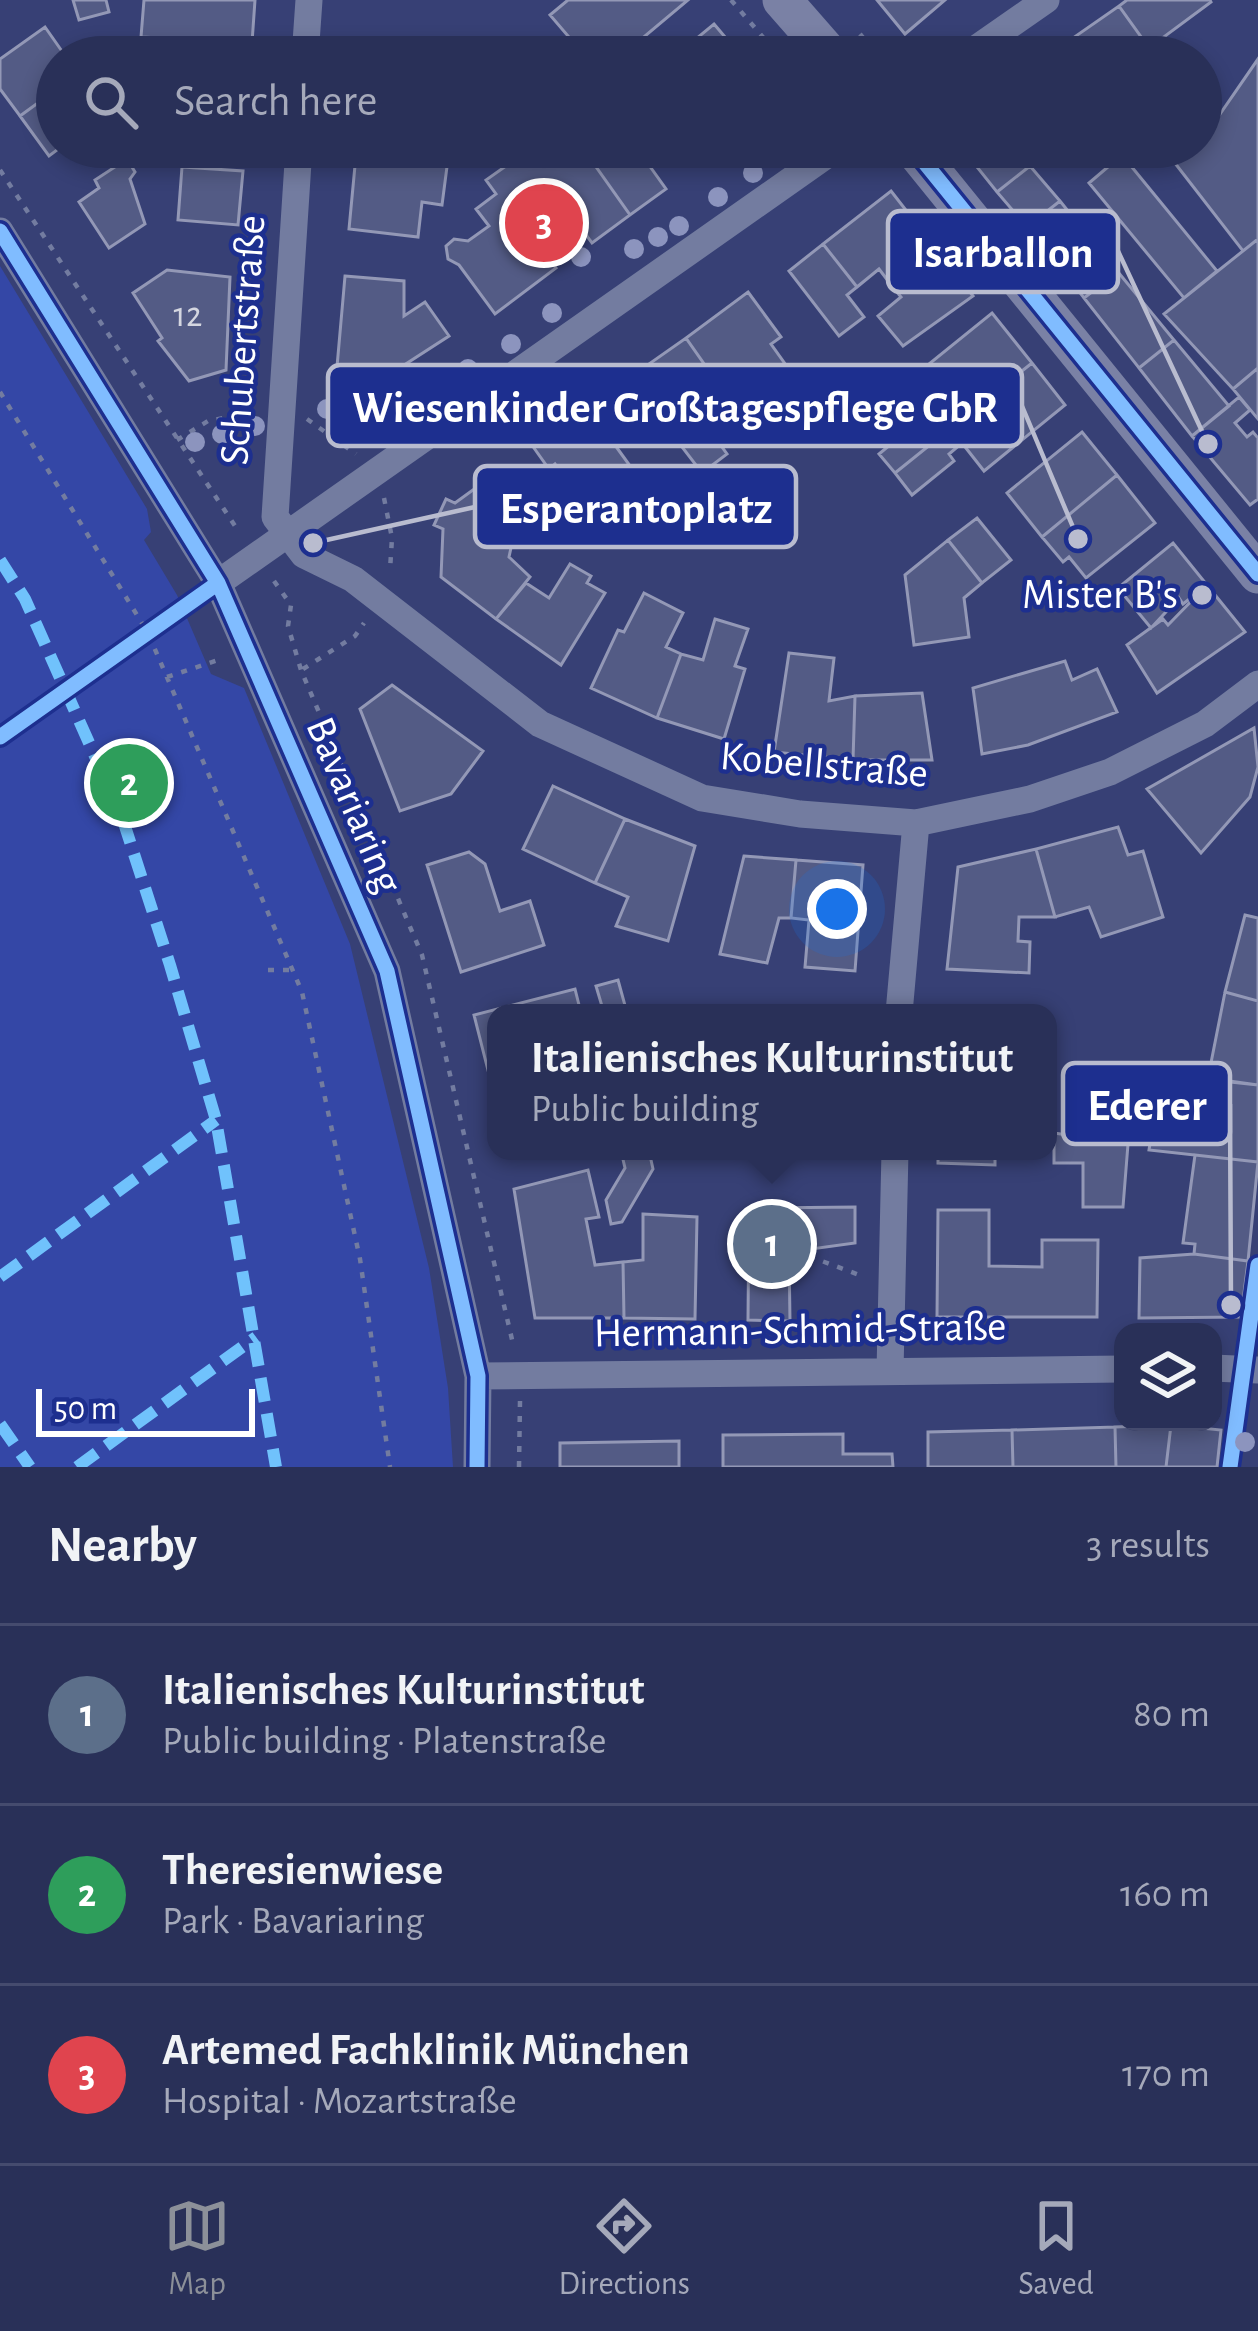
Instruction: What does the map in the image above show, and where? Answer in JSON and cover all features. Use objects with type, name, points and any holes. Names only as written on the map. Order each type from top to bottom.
[{"type":"main road","points":[[782,0],[814,36]]},
{"type":"main road","points":[[929,168],[1258,574]]},
{"type":"street","points":[[306,36],[309,0]]},
{"type":"street","points":[[994,36],[1046,0]]},
{"type":"street","name":"Schubertstraße","points":[[287,535],[274,517],[274,489],[297,168]]},
{"type":"street","points":[[218,583],[808,168]]},
{"type":"street","name":"Bavariaring","points":[[0,231],[218,583],[387,971],[478,1376],[477,1467]]},
{"type":"street","name":"Kobellstraße","points":[[287,535],[304,555],[353,579],[540,724],[622,766],[702,798],[800,814],[916,823],[1030,800],[1110,772],[1205,724],[1258,684]]},
{"type":"street","points":[[899,1004],[916,823]]},
{"type":"street","points":[[890,1371],[895,1160]]},
{"type":"street","points":[[1222,1368],[1258,1370]]},
{"type":"street","name":"Hermann-Schmid-Straße","points":[[478,1376],[1114,1369]]},
{"type":"path","points":[[731,0],[762,36]]},
{"type":"path","points":[[0,392],[148,633],[293,970],[361,1259],[390,1467]]},
{"type":"path","points":[[268,970],[293,970]]},
{"type":"path","points":[[795,1251],[839,1265],[892,1293]]},
{"type":"shaded area","points":[[0,266],[147,509],[151,532],[144,540],[177,595],[211,674],[244,688],[350,944],[429,1268],[448,1388],[453,1467],[0,1467]]},
{"type":"building","points":[[73,0],[106,0],[109,12],[79,20]]},
{"type":"building","points":[[144,0],[255,0],[252,36],[141,36]]},
{"type":"building","points":[[568,0],[688,0],[645,36],[568,36],[550,15]]},
{"type":"building","points":[[877,0],[945,0],[905,34]]},
{"type":"building","points":[[1127,0],[1211,2],[1165,36],[1140,36],[1119,6]]},
{"type":"building","points":[[1119,6],[1140,36],[1076,36]]},
{"type":"building","points":[[714,24],[724,36],[699,36]]},
{"type":"building","points":[[45,27],[51,36],[36,36],[36,104],[20,116],[0,89],[0,59]]},
{"type":"building","points":[[1258,59],[1258,239],[1243,251],[1179,168],[1222,168],[1222,111]]},
{"type":"building","points":[[36,104],[36,138],[20,116]]},
{"type":"building","points":[[113,168],[135,172],[130,179],[145,224],[109,248],[79,202],[99,188],[95,180]]},
{"type":"building","points":[[182,168],[243,171],[238,225],[178,220]]},
{"type":"building","points":[[355,168],[447,168],[442,205],[422,202],[418,237],[349,229]]},
{"type":"building","points":[[503,168],[597,168],[630,215],[592,243],[561,201],[526,228],[556,268],[495,314],[459,265],[448,259],[446,246],[454,239],[468,241],[489,226],[476,209],[496,194],[486,180]]},
{"type":"building","points":[[597,168],[651,168],[666,189],[630,215]]},
{"type":"building","points":[[978,168],[1027,168],[997,192]]},
{"type":"building","points":[[1032,168],[1060,201],[1027,227],[997,192]]},
{"type":"building","points":[[1107,168],[1133,168],[1217,271],[1184,298],[1089,183]]},
{"type":"building","points":[[891,191],[937,250],[892,286],[879,269],[857,287],[823,244]]},
{"type":"building","points":[[1060,201],[1088,236],[1056,262],[1027,227]]},
{"type":"building","points":[[1088,236],[1118,272],[1084,298],[1056,262]]},
{"type":"building","points":[[1258,239],[1258,368],[1233,389],[1164,314]]},
{"type":"building","points":[[823,244],[857,287],[847,295],[864,317],[839,336],[789,271]]},
{"type":"building","points":[[937,250],[973,296],[903,346],[878,316],[901,297],[892,286]]},
{"type":"building","points":[[167,270],[230,277],[226,370],[189,381],[158,341],[162,338],[133,293]]},
{"type":"building","points":[[1118,272],[1174,340],[1139,368],[1084,298]]},
{"type":"building","points":[[345,276],[404,281],[404,316],[425,302],[449,336],[353,398],[336,378]]},
{"type":"building","points":[[748,292],[781,337],[771,344],[813,403],[773,432],[732,375],[719,385],[686,338]]},
{"type":"building","points":[[992,313],[1032,363],[993,394],[986,385],[969,399],[977,407],[895,473],[879,454],[920,420],[924,426],[937,416],[908,381]]},
{"type":"building","points":[[686,338],[719,385],[711,390],[731,417],[730,430],[717,440],[727,454],[702,473],[629,378]]},
{"type":"building","points":[[1174,340],[1229,406],[1192,436],[1139,368]]},
{"type":"building","points":[[1032,363],[1065,405],[984,471],[962,443],[949,454],[954,461],[912,495],[895,473],[977,407],[983,416],[1000,402],[993,394]]},
{"type":"building","points":[[1258,368],[1258,419],[1233,389]]},
{"type":"building","points":[[1239,397],[1250,410],[1235,423],[1247,437],[1253,432],[1258,438],[1258,499],[1250,505],[1192,436]]},
{"type":"building","points":[[586,405],[646,488],[597,524],[555,464],[549,469],[529,441]]},
{"type":"building","points":[[1082,432],[1117,475],[1042,537],[1007,493]]},
{"type":"building","points":[[499,471],[534,509],[528,513],[533,520],[514,534],[509,557],[530,577],[496,619],[441,577],[443,529],[434,525],[446,499],[455,503]]},
{"type":"building","points":[[1117,475],[1155,523],[1086,578],[1069,557],[1063,562],[1042,537]]},
{"type":"building","points":[[977,518],[1011,560],[982,583],[948,540]]},
{"type":"building","points":[[948,540],[982,583],[964,598],[969,637],[914,645],[905,575]]},
{"type":"building","points":[[1173,543],[1207,585],[1183,604],[1179,598],[1151,628],[1118,588]]},
{"type":"building","points":[[570,564],[591,576],[587,583],[605,593],[561,665],[496,619],[526,583],[549,598]]},
{"type":"building","points":[[1207,585],[1245,632],[1157,693],[1127,645],[1163,619],[1168,625]]},
{"type":"building","points":[[644,593],[683,613],[666,647],[681,654],[657,718],[591,688],[618,630],[624,632]]},
{"type":"building","points":[[715,619],[748,629],[735,666],[745,669],[724,739],[657,718],[681,654],[703,660]]},
{"type":"building","points":[[789,653],[834,658],[829,701],[855,696],[853,760],[774,752]]},
{"type":"building","points":[[1065,661],[1072,680],[1097,669],[1117,712],[1028,745],[982,754],[973,688]]},
{"type":"building","points":[[392,685],[483,751],[451,794],[400,811],[360,709]]},
{"type":"building","points":[[922,693],[932,760],[853,760],[855,696]]},
{"type":"building","points":[[1254,728],[1258,767],[1250,797],[1201,853],[1147,789]]},
{"type":"building","points":[[553,786],[625,819],[595,883],[523,849]]},
{"type":"building","points":[[625,819],[695,846],[668,941],[616,926],[628,897],[595,883]]},
{"type":"building","points":[[1118,827],[1128,855],[1143,851],[1163,917],[1101,937],[1089,907],[1055,917],[1036,849]]},
{"type":"building","points":[[1036,849],[1055,917],[1019,917],[1018,941],[1030,942],[1029,973],[947,969],[958,867]]},
{"type":"building","points":[[469,852],[485,864],[500,911],[530,901],[544,945],[461,972],[427,865]]},
{"type":"building","points":[[744,856],[796,860],[791,918],[779,918],[767,963],[720,954]]},
{"type":"building","points":[[796,860],[863,865],[855,971],[805,967],[809,920],[791,918]]},
{"type":"building","points":[[1245,915],[1258,918],[1258,1001],[1225,992]]},
{"type":"building","points":[[618,980],[625,1004],[601,1004],[596,986]]},
{"type":"building","points":[[575,989],[579,1004],[517,1004]]},
{"type":"building","points":[[1225,992],[1258,1001],[1258,1085],[1208,1078]]},
{"type":"building","points":[[487,1012],[487,1066],[474,1015]]},
{"type":"building","points":[[1082,1080],[1133,1087],[1128,1144],[1075,1134]]},
{"type":"building","points":[[1221,1081],[1258,1085],[1258,1162],[1149,1150],[1155,1113],[1214,1122]]},
{"type":"building","points":[[1057,1133],[1128,1144],[1123,1207],[1083,1207],[1083,1163],[1054,1163]]},
{"type":"building","points":[[1195,1155],[1258,1162],[1248,1261],[1194,1254],[1195,1244],[1183,1243]]},
{"type":"building","points":[[623,1160],[651,1160],[653,1169],[622,1222],[611,1224],[606,1200],[625,1168]]},
{"type":"building","points":[[938,1160],[995,1160],[995,1165]]},
{"type":"building","points":[[588,1170],[599,1217],[586,1219],[595,1265],[623,1262],[624,1318],[535,1318],[514,1189]]},
{"type":"building","points":[[855,1207],[855,1243],[789,1252],[790,1321],[748,1320],[749,1208]]},
{"type":"building","points":[[938,1210],[989,1210],[989,1266],[1042,1267],[1042,1240],[1098,1240],[1097,1317],[937,1317]]},
{"type":"building","points":[[643,1214],[697,1217],[695,1319],[624,1318],[623,1262],[643,1260]]},
{"type":"building","points":[[1194,1254],[1248,1261],[1241,1317],[1139,1318],[1140,1258]]},
{"type":"building","points":[[1114,1427],[1116,1467],[1013,1467],[1012,1430]]},
{"type":"building","points":[[1012,1430],[1013,1467],[928,1467],[928,1432]]},
{"type":"building","points":[[1115,1431],[1170,1431],[1166,1467],[1116,1467]]},
{"type":"building","points":[[1170,1431],[1221,1431],[1217,1467],[1166,1467]]},
{"type":"building","points":[[843,1434],[843,1454],[892,1454],[893,1467],[723,1467],[723,1435]]},
{"type":"building","points":[[679,1441],[679,1467],[560,1467],[560,1443]]},
{"type":"marked path","points":[[0,560],[25,599],[122,817],[170,965],[216,1120],[276,1467]]},
{"type":"marked path","points":[[0,1277],[216,1120]]},
{"type":"marked path","points":[[77,1467],[256,1337]]},
{"type":"marked path","points":[[0,1424],[30,1467]]},
{"type":"cycle path","points":[[929,168],[1258,574]]},
{"type":"cycle path","points":[[0,231],[218,583],[387,971],[478,1376],[477,1467]]},
{"type":"cycle path","points":[[0,737],[218,583]]},
{"type":"cycle path","points":[[1230,1467],[1258,1265]]},
{"type":"place","name":"Artemed Fachklinik München","points":[[544,223]]},
{"type":"place","name":"Isarballon","points":[[1208,444]]},
{"type":"place","name":"Wiesenkinder Großtagespflege GbR","points":[[1078,539]]},
{"type":"place","name":"Esperantoplatz","points":[[313,543]]},
{"type":"place","name":"Mister B's","points":[[1202,595]]},
{"type":"place","name":"Theresienwiese","points":[[129,783]]},
{"type":"place","name":"Italienisches Kulturinstitut","points":[[772,1244]]},
{"type":"place","name":"Ederer","points":[[1231,1305]]}]
